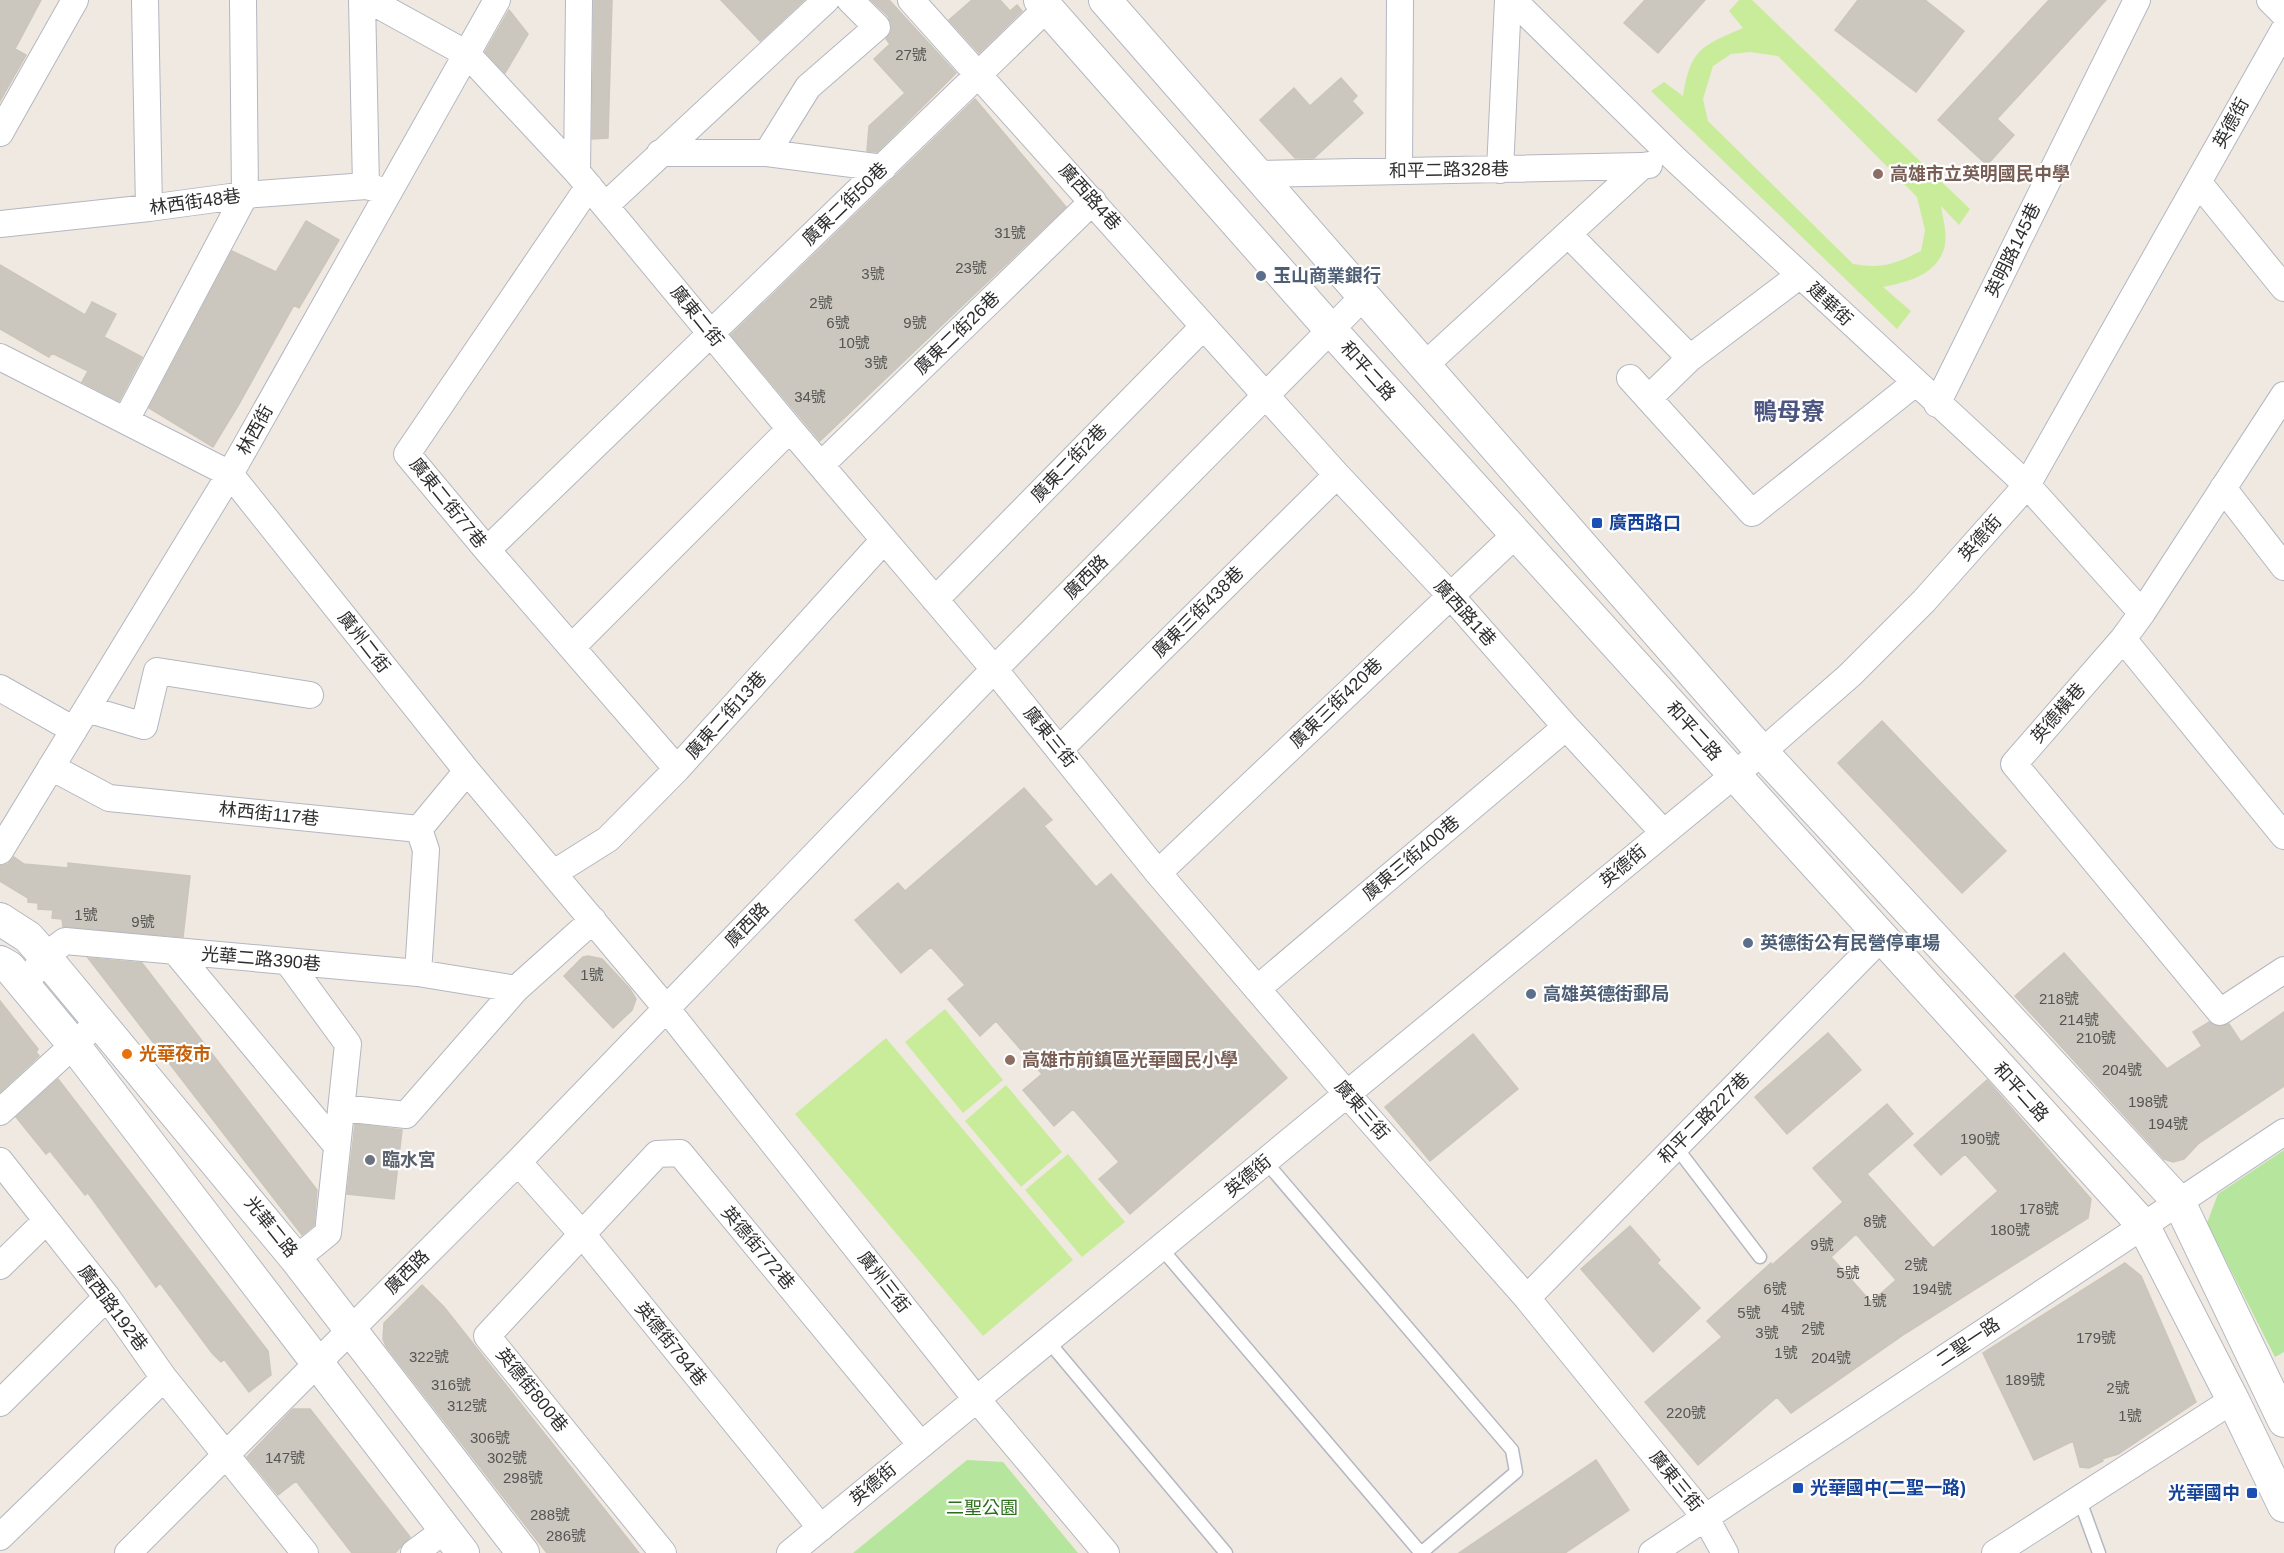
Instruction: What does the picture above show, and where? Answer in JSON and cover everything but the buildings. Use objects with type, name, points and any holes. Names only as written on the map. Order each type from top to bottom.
[{"type":"street","points":[[0,133],[75,0]]},
{"type":"street","points":[[145,0],[149,208]]},
{"type":"street","points":[[126,420],[245,195],[243,0]]},
{"type":"street","points":[[362,0],[378,189]]},
{"type":"street","name":"廣東二街","points":[[369,0],[467,54],[606,205],[790,429],[994,669]]},
{"type":"street","name":"林西街","points":[[0,851],[231,474],[378,189],[467,54],[497,0]]},
{"type":"street","points":[[579,0],[583,179]]},
{"type":"street","points":[[606,205],[826,0]]},
{"type":"street","points":[[767,153],[808,87],[877,27],[850,0]]},
{"type":"street","name":"廣西路4巷","points":[[911,0],[980,74],[1266,396]]},
{"type":"street","points":[[1399,171],[1400,0]]},
{"type":"street","points":[[1500,170],[1508,0]]},
{"type":"street","name":"建華街","points":[[1513,0],[1675,159],[2027,485],[2142,613]]},
{"type":"street","name":"英明路145巷","points":[[1937,404],[2137,0]]},
{"type":"street","points":[[2270,0],[2284,14]]},
{"type":"street","name":"廣東二街50巷","points":[[487,550],[710,332],[980,74],[1044,4]]},
{"type":"street","name":"和平二路","points":[[1044,4],[1515,535],[2143,1225],[2233,1400],[2284,1506]]},
{"type":"street","name":"和平二路","points":[[1116,4],[1256,174],[1762,752],[2179,1202],[2284,1422]]},
{"type":"street","name":"英德街","points":[[790,1553],[1762,752],[1858,667],[1924,601],[2027,485],[2284,30]]},
{"type":"street","points":[[660,153],[767,153],[883,168]]},
{"type":"street","name":"和平二路328巷","points":[[1256,174],[1642,166],[1675,159]]},
{"type":"street","points":[[1425,365],[1642,166]]},
{"type":"street","name":"廣東二街77巷","points":[[583,179],[407,454],[677,769]]},
{"type":"street","points":[[2198,182],[2284,288]]},
{"type":"street","name":"林西街48巷","points":[[0,224],[245,195],[378,189]]},
{"type":"street","name":"廣東二街26巷","points":[[821,465],[1093,201]]},
{"type":"street","points":[[1569,235],[1690,358]]},
{"type":"street","points":[[1649,398],[1690,358],[1800,275]]},
{"type":"street","name":"廣西路","points":[[128,1553],[518,1162],[994,669],[1364,296]]},
{"type":"street","name":"廣東二街2巷","points":[[935,600],[1203,327]]},
{"type":"street","name":"廣州二街","points":[[0,357],[231,474],[467,771],[666,1008]]},
{"type":"street","points":[[1630,378],[1752,513],[1915,383]]},
{"type":"street","name":"英德橫巷","points":[[2284,395],[2123,639],[2014,764],[2220,1012],[2284,970]]},
{"type":"street","name":"廣西路1巷","points":[[1266,396],[1337,476],[1450,595],[1566,728],[1663,832]]},
{"type":"street","points":[[572,647],[790,429]]},
{"type":"street","name":"廣東三街438巷","points":[[1060,749],[1337,476]]},
{"type":"street","points":[[2223,488],[2284,567]]},
{"type":"street","name":"廣東三街420巷","points":[[1158,873],[1515,535]]},
{"type":"street","name":"廣東二街13巷","points":[[554,873],[608,839],[677,769],[884,540]]},
{"type":"street","points":[[2123,639],[2284,836]]},
{"type":"street","name":"廣東三街","points":[[994,669],[1158,873],[1347,1094],[1527,1298],[1705,1516],[1725,1553]]},
{"type":"street","points":[[0,688],[80,719],[144,726],[157,671],[310,695]]},
{"type":"street","name":"廣東三街400巷","points":[[1257,989],[1566,728]]},
{"type":"street","name":"林西街117巷","points":[[51,767],[109,798],[419,828]]},
{"type":"street","points":[[418,973],[426,850],[419,828],[467,771]]},
{"type":"street","name":"光華二路","points":[[0,919],[28,937],[100,1021],[296,1259],[523,1553]]},
{"type":"street","points":[[342,1108],[406,1115],[516,989],[593,920]]},
{"type":"street","name":"和平二路227巷","points":[[1527,1298],[1881,938]]},
{"type":"street","name":"光華二路390巷","points":[[25,985],[45,956],[65,941],[418,973],[516,989]]},
{"type":"street","points":[[175,951],[336,1146]]},
{"type":"street","points":[[0,962],[9,967],[73,1044],[454,1542],[414,1553]]},
{"type":"street","points":[[288,962],[348,1044],[328,1233],[296,1259]]},
{"type":"street","name":"廣州三街","points":[[666,1008],[977,1399],[1106,1553]]},
{"type":"street","points":[[0,1112],[100,1021]]},
{"type":"street","name":"二聖一路","points":[[1652,1553],[2284,1132]]},
{"type":"street","name":"英德街772巷","points":[[582,1234],[657,1154],[680,1153],[921,1445]]},
{"type":"street","name":"廣西路192巷","points":[[0,1161],[107,1297],[164,1378],[305,1553]]},
{"type":"street","name":"英德街784巷","points":[[518,1162],[582,1234],[821,1528]]},
{"type":"street","points":[[0,1266],[46,1221]]},
{"type":"street","name":"英德街800巷","points":[[582,1234],[487,1335],[663,1553]]},
{"type":"street","points":[[0,1403],[107,1297]]},
{"type":"street","points":[[0,1537],[164,1378]]},
{"type":"street","points":[[1995,1553],[2233,1400]]},
{"type":"lane","points":[[1676,1147],[1760,1257]]},
{"type":"lane","points":[[1161,1248],[1421,1553],[1516,1472],[1512,1450],[1265,1161]]},
{"type":"lane","points":[[1048,1341],[1226,1553]]},
{"type":"lane","points":[[2079,1498],[2099,1553]]},
{"type":"green space","points":[[1739,0],[1752,0],[1970,209],[1959,225],[1941,206],[1946,239],[1940,258],[1927,272],[1901,283],[1883,287],[1911,311],[1897,329],[1651,91],[1664,82],[1683,96],[1690,68],[1700,51],[1743,28],[1729,11]],"holes":[[[1750,52],[1778,56],[1917,197],[1925,230],[1921,251],[1880,266],[1853,264],[1708,121],[1703,99],[1713,66],[1731,54]]]},
{"type":"green space","points":[[945,1009],[1003,1080],[963,1113],[905,1042]]},
{"type":"green space","points":[[886,1038],[1073,1260],[983,1336],[795,1114]]},
{"type":"green space","points":[[1006,1085],[1062,1152],[1021,1187],[965,1121]]},
{"type":"green space","points":[[2284,1150],[2284,1352],[2275,1357],[2207,1223],[2218,1194]]},
{"type":"green space","points":[[1068,1154],[1125,1222],[1082,1257],[1025,1190]]},
{"type":"green space","name":"二聖公園","points":[[967,1460],[1003,1462],[1078,1553],[853,1553]]},
{"type":"place","name":"高雄市立英明國民中學","points":[[1878,174]]},
{"type":"place","name":"玉山商業銀行","points":[[1261,276]]},
{"type":"place","name":"廣西路口","points":[[1597,523]]},
{"type":"place","name":"英德街公有民營停車場","points":[[1748,943]]},
{"type":"place","name":"高雄英德街郵局","points":[[1531,994]]},
{"type":"place","name":"光華夜市","points":[[127,1054]]},
{"type":"place","name":"高雄市前鎮區光華國民小學","points":[[1010,1060]]},
{"type":"place","name":"臨水宮","points":[[370,1160]]},
{"type":"place","name":"光華國中(二聖一路)","points":[[1798,1488]]},
{"type":"place","name":"光華國中","points":[[2252,1493]]},
{"type":"district","name":"鴨母寮","points":[[1789,411]]}]
